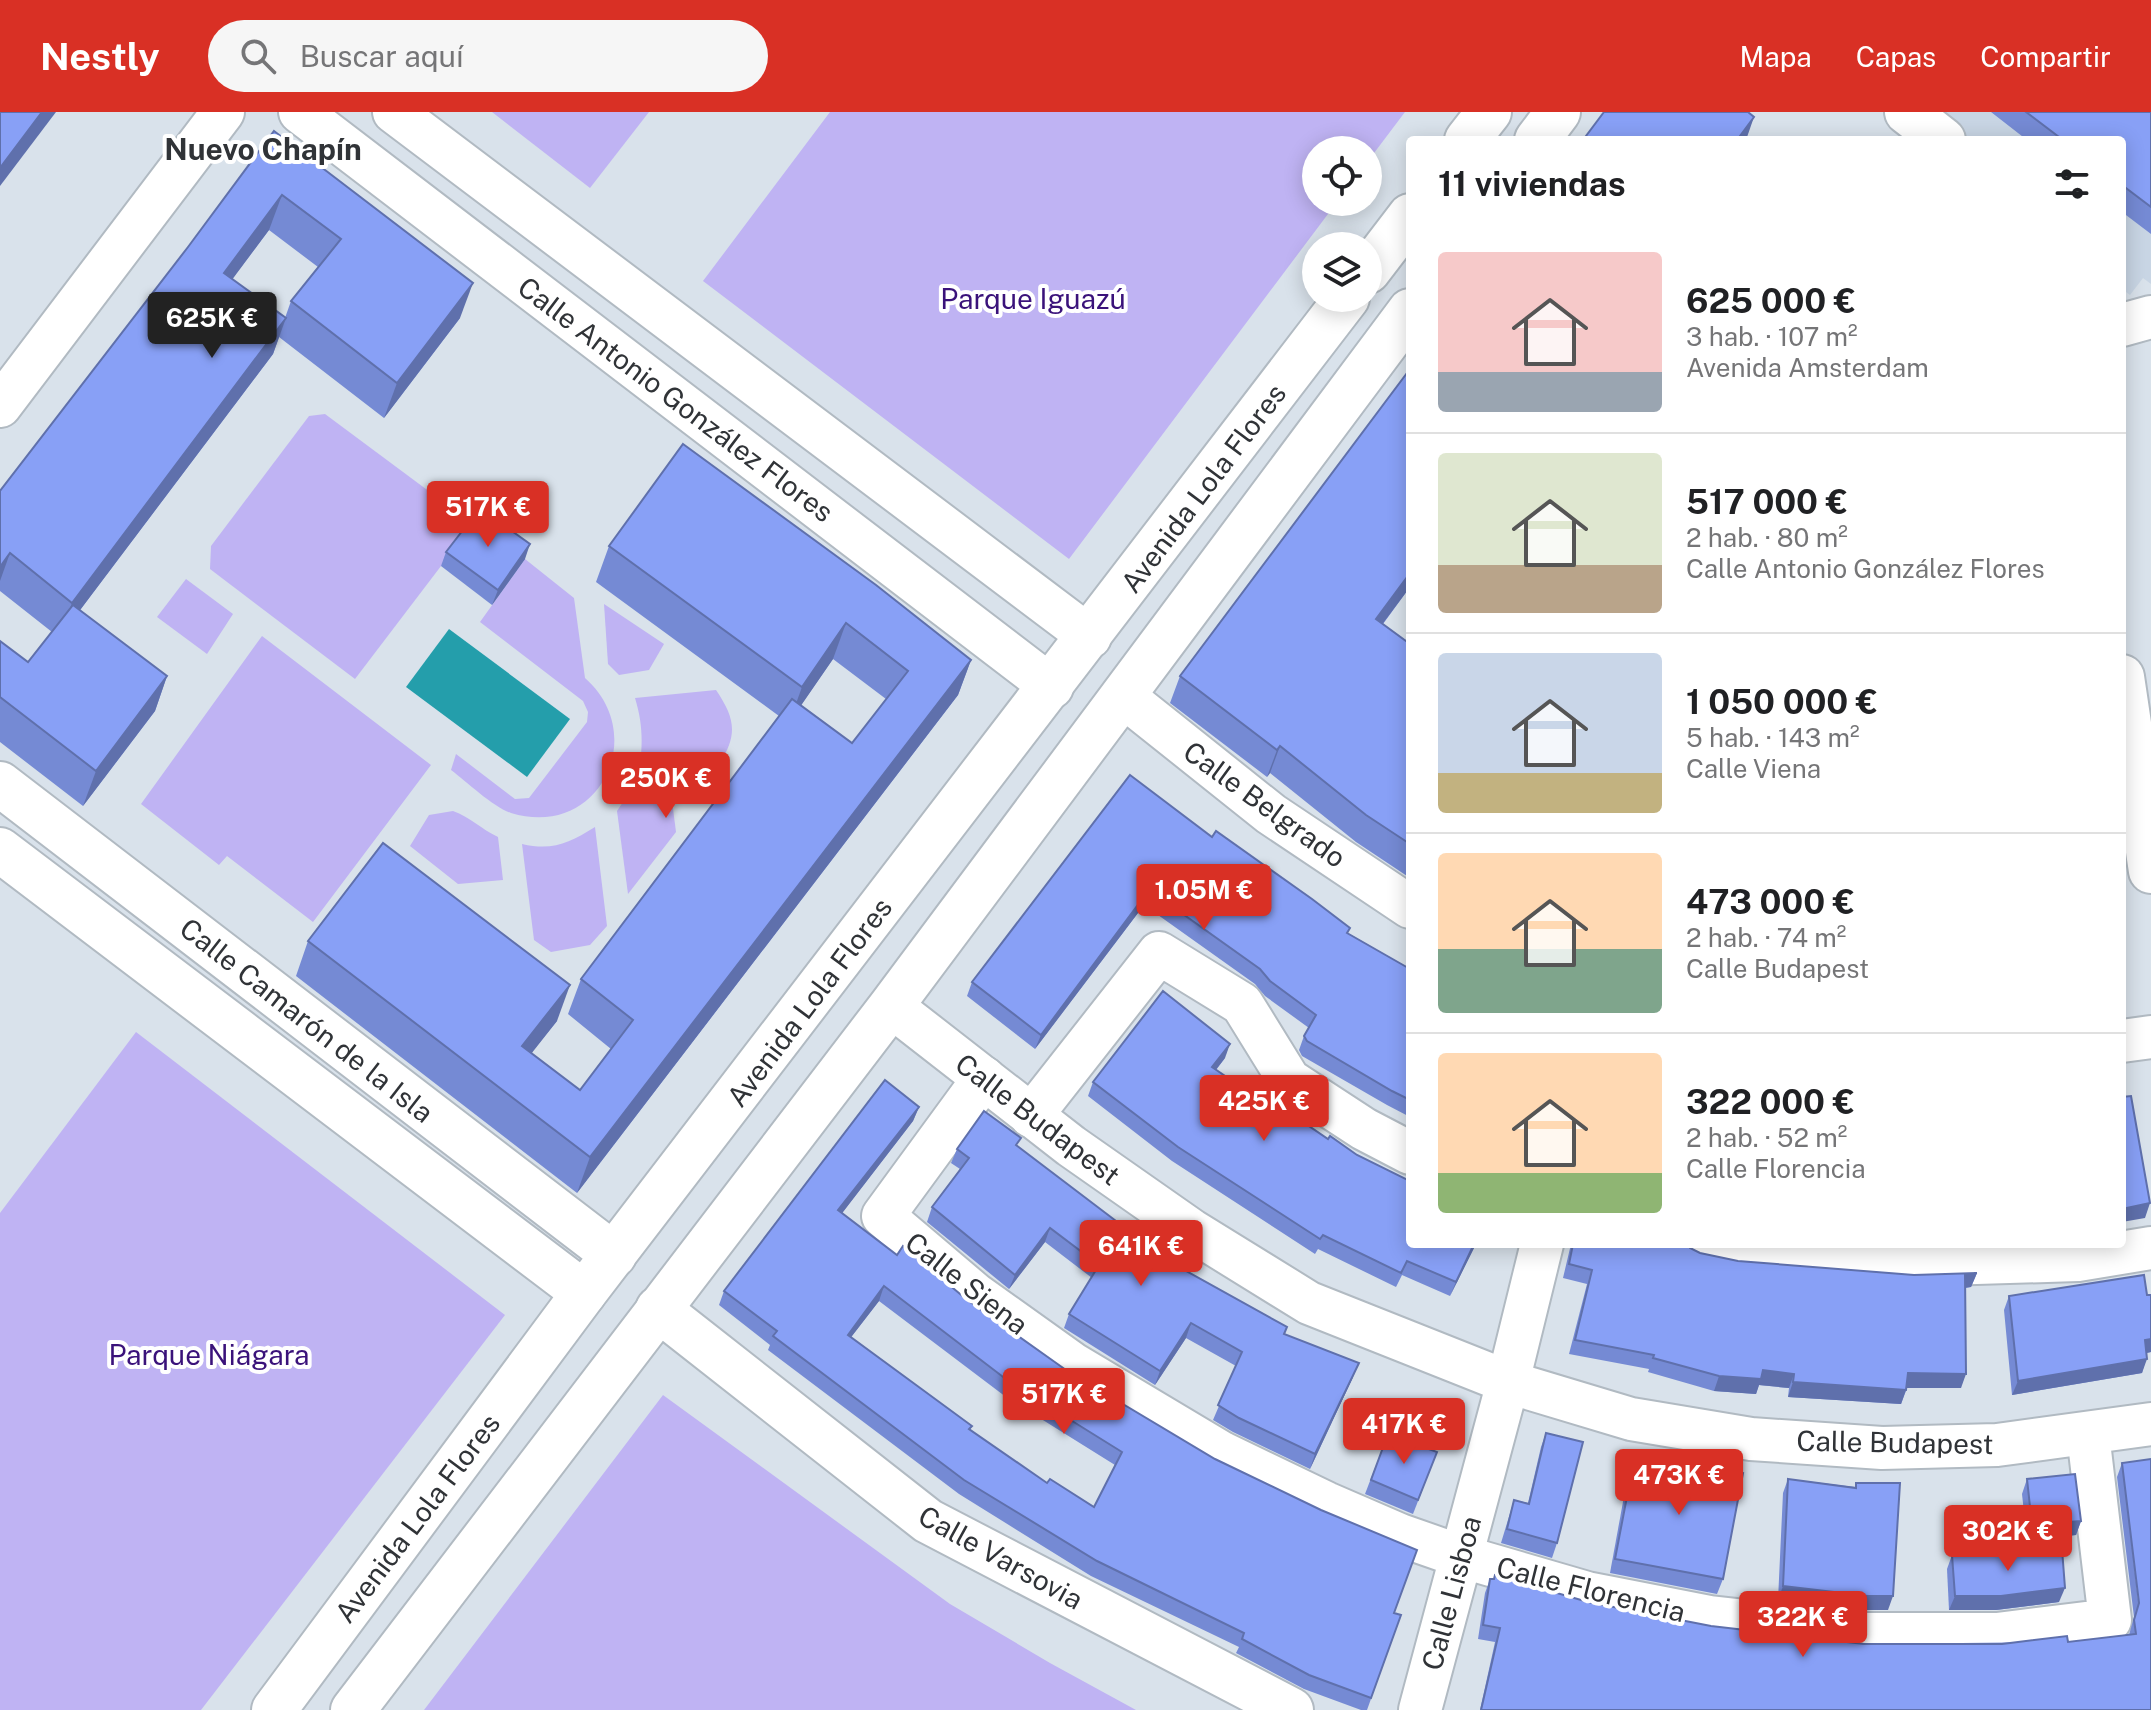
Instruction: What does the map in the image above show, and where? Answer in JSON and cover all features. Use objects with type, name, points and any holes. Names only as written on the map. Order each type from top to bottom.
[{"type":"main road","points":[[1470,136],[1489,112]]},
{"type":"main road","points":[[1540,136],[1558,112]]},
{"type":"main road","points":[[1907,112],[1938,136]]},
{"type":"main road","points":[[1382,253],[1406,221]]},
{"type":"main road","name":"Avenida Lola Flores","points":[[274,1710],[584,1293],[1052,687],[1336,312]]},
{"type":"main road","points":[[353,1710],[891,1006],[1406,316]]},
{"type":"main road","points":[[2126,704],[2151,871]]},
{"type":"main road","name":"Calle Camarón de la Isla","points":[[0,784],[614,1255]]},
{"type":"main road","name":"Calle Camarón de la Isla","points":[[0,850],[584,1293]]},
{"type":"main road","name":"Calle Varsovia","points":[[658,1309],[928,1521],[1291,1710]]},
{"type":"street","points":[[0,406],[223,112]]},
{"type":"street","name":"Calle Antonio González Flores","points":[[300,112],[1052,687]]},
{"type":"street","points":[[394,112],[1090,637]]},
{"type":"street","points":[[2126,324],[2151,317]]},
{"type":"street","name":"Calle Belgrado","points":[[1123,696],[1271,814],[1406,904]]},
{"type":"street","points":[[1031,1116],[1159,953],[1242,1004],[1289,1080],[1364,1129],[1406,1151]]},
{"type":"street","name":"Calle Budapest","points":[[891,1006],[1031,1116],[1191,1230],[1309,1303],[1508,1382],[1631,1419],[1751,1439],[1882,1448],[1997,1445],[2151,1424]]},
{"type":"street","points":[[2126,1040],[2151,1037]]},
{"type":"street","name":"Calle Siena","points":[[984,1078],[883,1216],[975,1294],[1073,1364],[1208,1445],[1338,1509],[1460,1556]]},
{"type":"street","name":"Calle Lisboa","points":[[1420,1710],[1541,1248]]},
{"type":"street","points":[[1720,1248],[1911,1265],[2078,1260],[2151,1248]]},
{"type":"street","name":"Calle Florencia","points":[[1460,1556],[1587,1593],[1710,1617],[1861,1634],[1997,1634],[2110,1620],[2088,1434]]},
{"type":"shaded area","points":[[1923,112],[2151,112],[2151,284],[2143,278],[2130,295],[2126,292],[2126,136],[1953,136]]},
{"type":"green space","points":[[492,112],[649,112],[590,188]]},
{"type":"green space","name":"Parque Iguazú","points":[[830,112],[1405,112],[1382,142],[1382,136],[1302,136],[1302,216],[1326,216],[1314,232],[1302,232],[1302,249],[1069,559],[703,281]]},
{"type":"green space","points":[[325,414],[473,524],[355,679],[210,569],[211,546],[309,416]]},
{"type":"green space","points":[[525,559],[574,598],[585,678],[604,701],[613,727],[613,753],[605,777],[590,797],[569,811],[542,817],[504,810],[451,770],[456,754],[515,799],[529,798],[587,722],[588,712],[583,701],[480,622]]},
{"type":"green space","points":[[186,579],[233,614],[207,654],[157,617]]},
{"type":"green space","points":[[604,604],[664,644],[649,670],[619,675],[608,664]]},
{"type":"green space","points":[[262,636],[431,765],[313,922],[227,856],[219,865],[141,804]]},
{"type":"green space","points":[[716,690],[732,726],[730,743],[720,763],[639,772],[642,735],[635,698]]},
{"type":"green space","points":[[671,793],[676,832],[628,894],[617,811],[625,799]]},
{"type":"green space","points":[[453,811],[498,837],[503,880],[458,884],[410,846],[429,815]]},
{"type":"green space","points":[[595,827],[607,926],[590,945],[551,952],[534,940],[522,844],[552,846]]},
{"type":"green space","name":"Parque Niágara","points":[[136,1032],[505,1315],[201,1710],[0,1710],[0,1213]]},
{"type":"green space","points":[[663,1395],[950,1604],[1136,1710],[424,1710]]},
{"type":"water","points":[[449,629],[570,719],[527,777],[406,687]]},
{"type":"building","points":[[0,112],[42,112],[0,168]]},
{"type":"building","points":[[1604,112],[1748,112],[1754,117],[1740,136],[1586,136]]},
{"type":"building","points":[[2026,112],[2151,112],[2151,207],[2126,188],[2126,136],[2058,136]]},
{"type":"building","points":[[274,131],[473,283],[397,383],[291,301],[341,239],[282,195],[224,273],[286,318],[72,603],[10,553],[0,567],[0,491]]},
{"type":"building","points":[[1406,374],[1406,578],[1376,619],[1406,641],[1406,841],[1366,815],[1280,746],[1277,750],[1180,676]]},
{"type":"building","points":[[683,444],[876,585],[971,660],[590,1157],[308,941],[383,843],[570,985],[522,1046],[580,1090],[633,1020],[581,979],[792,699],[852,743],[908,671],[846,623],[802,687],[609,546]]},
{"type":"building","points":[[480,508],[530,544],[498,590],[446,552]]},
{"type":"building","points":[[73,605],[167,676],[96,771],[0,697],[0,641],[28,662]]},
{"type":"building","points":[[1130,775],[1212,837],[1216,831],[1312,899],[1350,928],[1347,933],[1406,967],[1406,1098],[1307,1041],[1304,1036],[1316,1015],[1270,981],[1260,969],[1149,890],[1041,1035],[972,982]]},
{"type":"building","points":[[1163,991],[1230,1044],[1212,1067],[1281,1114],[1284,1109],[1328,1139],[1330,1136],[1357,1155],[1406,1179],[1406,1248],[1472,1248],[1456,1282],[1407,1261],[1401,1273],[1323,1235],[1320,1239],[1178,1147],[1093,1082]]},
{"type":"building","points":[[885,1080],[919,1107],[838,1210],[897,1255],[903,1246],[966,1299],[1066,1370],[1215,1459],[1321,1510],[1417,1550],[1394,1613],[1401,1615],[1371,1698],[1309,1675],[1242,1639],[1244,1633],[1097,1561],[964,1480],[773,1336],[777,1331],[724,1291]],"holes":[[[884,1286],[1011,1383],[1122,1452],[1094,1507],[1050,1479],[1047,1483],[969,1429],[972,1426],[848,1335]]]},
{"type":"building","points":[[2131,1096],[2150,1203],[2126,1208],[2126,1097]]},
{"type":"building","points":[[984,1111],[1021,1138],[1016,1145],[1170,1262],[1287,1327],[1284,1334],[1359,1363],[1315,1454],[1218,1405],[1242,1352],[1191,1323],[1160,1371],[1069,1314],[1099,1265],[1050,1228],[1015,1275],[932,1207],[969,1158],[957,1149]]},
{"type":"building","points":[[1572,1248],[1690,1248],[1738,1261],[1914,1275],[1977,1273],[1965,1274],[1966,1374],[1908,1373],[1906,1390],[1793,1382],[1794,1374],[1763,1370],[1761,1379],[1719,1376],[1653,1358],[1654,1355],[1575,1340],[1592,1270],[1569,1264]]},
{"type":"building","points":[[2144,1275],[2147,1295],[2151,1295],[2151,1339],[2145,1340],[2147,1359],[2018,1381],[2009,1296]]},
{"type":"building","points":[[1546,1433],[1583,1442],[1557,1543],[1507,1529],[1514,1500],[1529,1504]]},
{"type":"building","points":[[1388,1434],[1437,1452],[1418,1500],[1371,1480]]},
{"type":"building","points":[[1635,1455],[1677,1465],[1743,1473],[1723,1579],[1615,1559]]},
{"type":"building","points":[[2151,1459],[2151,1710],[1481,1710],[1500,1628],[1483,1625],[1490,1579],[1494,1579],[1495,1575],[1588,1602],[1711,1626],[1864,1644],[2002,1644],[2067,1636],[2068,1642],[2136,1634],[2134,1620],[2139,1603],[2122,1463]]},
{"type":"building","points":[[2075,1474],[2081,1521],[2032,1525],[2027,1479]]},
{"type":"building","points":[[1788,1479],[1856,1488],[1856,1483],[1900,1483],[1893,1596],[1783,1586]]},
{"type":"building","points":[[2062,1549],[2065,1588],[2001,1596],[1955,1596],[1952,1555]]},
{"type":"district","name":"Nuevo Chapín","points":[[263,149]]}]
